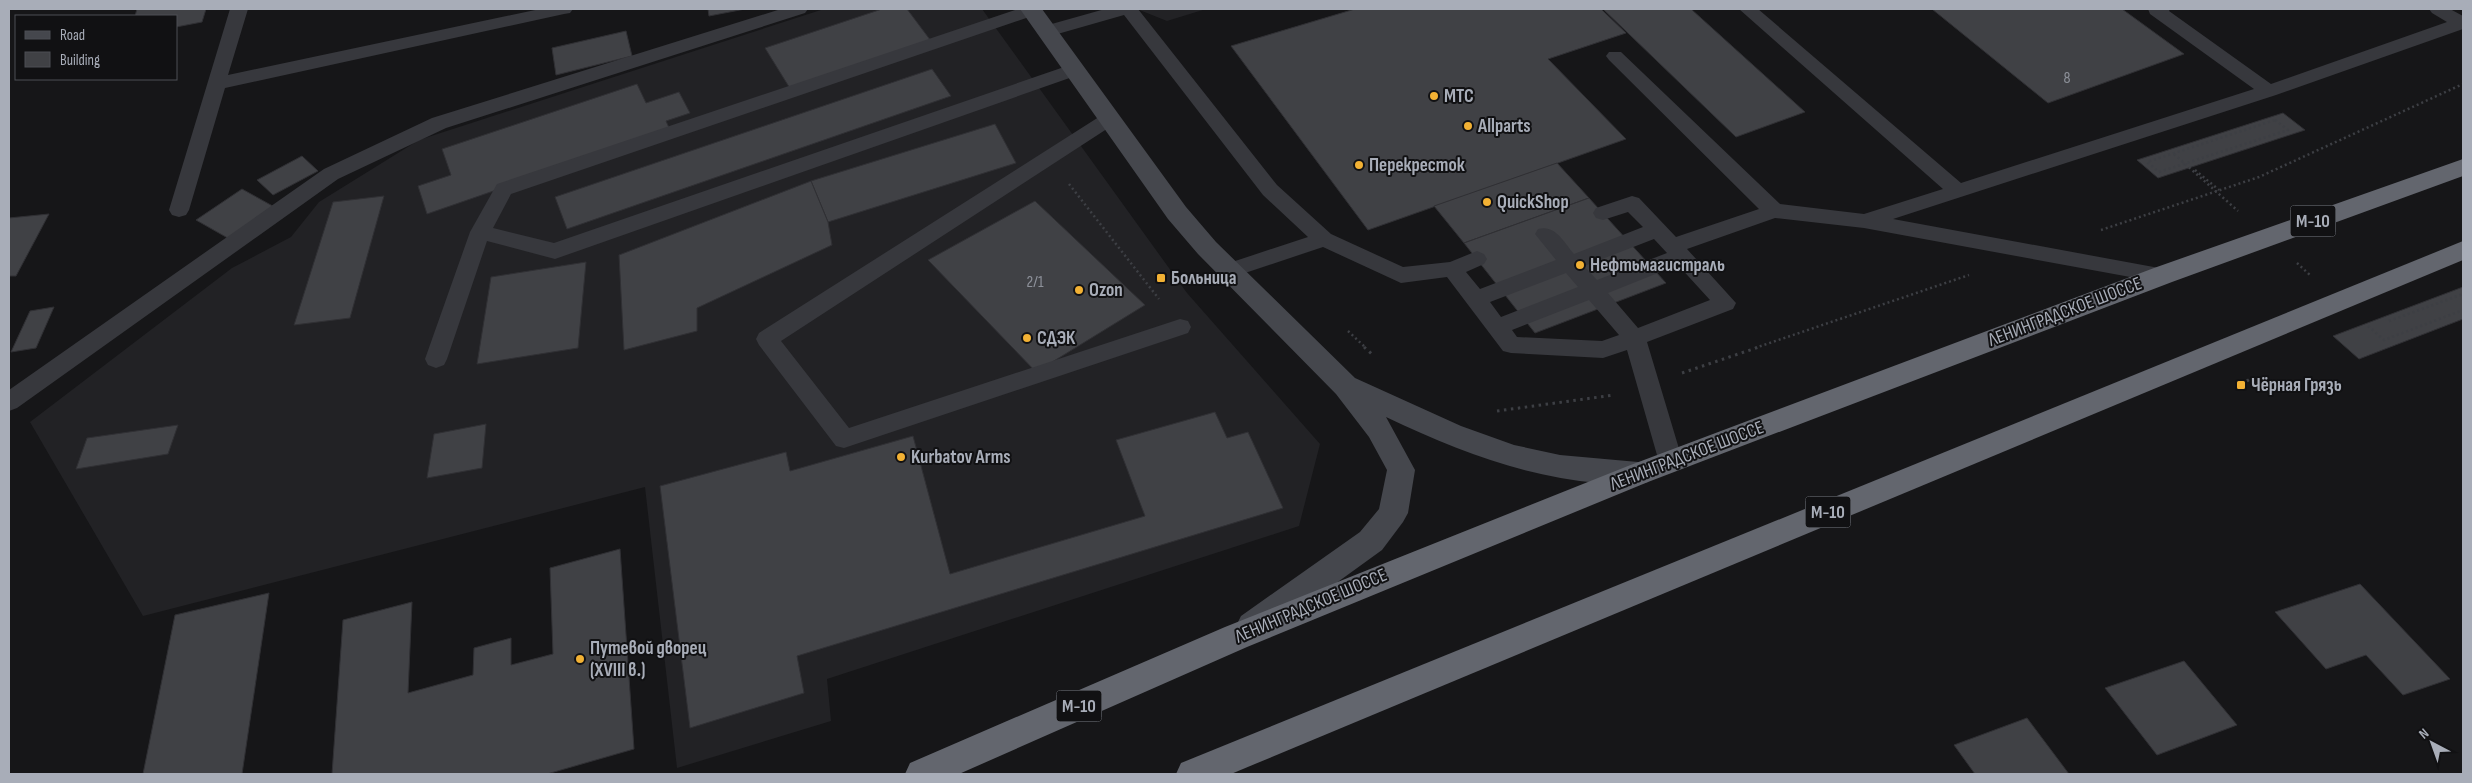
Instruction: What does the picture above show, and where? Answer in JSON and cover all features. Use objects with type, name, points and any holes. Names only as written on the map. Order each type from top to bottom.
[{"type":"highway","name":"ЛЕНИНГРАДСКОЕ ШОССЕ","points":[[922,774],[1236,637],[1638,474],[2163,276],[2463,167]]},
{"type":"highway","name":"М-10","points":[[1193,774],[2463,250]]},
{"type":"main road","points":[[1031,9],[1177,213],[1230,270],[1346,386],[1379,429],[1401,470],[1393,513],[1371,541],[1236,637]]},
{"type":"main road","points":[[1346,386],[1458,439],[1516,458],[1568,468],[1638,474]]},
{"type":"lane","points":[[179,210],[239,9]]},
{"type":"lane","points":[[216,84],[564,9]]},
{"type":"lane","points":[[9,402],[330,174],[439,123],[799,9]]},
{"type":"lane","points":[[436,359],[480,232],[504,189],[1031,9]]},
{"type":"lane","points":[[1047,31],[1124,9]]},
{"type":"lane","points":[[1129,9],[1270,190],[1324,239],[1401,275],[1452,269],[1477,259]]},
{"type":"lane","points":[[1748,9],[1958,191]]},
{"type":"lane","points":[[2161,9],[2156,10],[2269,91]]},
{"type":"lane","points":[[2438,9],[2463,24]]},
{"type":"lane","points":[[1864,221],[2269,91],[2463,24]]},
{"type":"lane","points":[[1616,56],[1774,211]]},
{"type":"lane","points":[[480,232],[556,251],[1074,70]]},
{"type":"lane","points":[[1109,119],[767,339],[844,439],[1180,327]]},
{"type":"lane","points":[[1452,269],[1511,345],[1603,350],[1725,303],[1632,203],[1603,213]]},
{"type":"lane","points":[[1497,326],[1593,289],[1676,251],[1774,211],[1864,221],[2163,276]]},
{"type":"lane","points":[[1476,299],[1657,230]]},
{"type":"lane","points":[[1545,234],[1635,339],[1671,462]]},
{"type":"lane","points":[[1230,270],[1324,239]]},
{"type":"path","points":[[2100,231],[2259,177],[2463,84]]},
{"type":"path","points":[[2275,120],[2288,130],[2242,145],[2187,163],[2159,172],[2148,162],[2275,120]]},
{"type":"path","points":[[1049,158],[1180,327]]},
{"type":"path","points":[[2187,163],[2220,190]]},
{"type":"path","points":[[1489,412],[1604,398],[1970,275]]},
{"type":"path","points":[[2382,324],[2463,294]]},
{"type":"path","points":[[2384,340],[2463,310]]},
{"type":"path","points":[[1346,330],[1381,363]]},
{"type":"shaded area","points":[[824,9],[982,9],[1187,293],[1320,444],[1299,526],[827,679],[831,721],[677,768],[645,487],[143,616],[30,422],[232,268],[291,237],[319,202],[419,140]]},
{"type":"shaded area","points":[[1137,9],[1206,9],[1167,21]]},
{"type":"building","points":[[137,9],[206,9],[202,22],[178,27],[178,15],[135,15]]},
{"type":"building","points":[[708,9],[745,9],[709,16]]},
{"type":"building","points":[[882,9],[907,9],[931,41],[791,90],[765,48]]},
{"type":"building","points":[[1355,9],[1601,9],[1626,33],[1548,59],[1626,139],[1368,230],[1231,46]]},
{"type":"building","points":[[1603,9],[1691,9],[1805,112],[1736,137]]},
{"type":"building","points":[[1932,9],[2122,9],[2184,54],[2048,103]]},
{"type":"building","points":[[626,31],[632,56],[556,75],[552,48]]},
{"type":"building","points":[[932,69],[951,96],[567,229],[555,197]]},
{"type":"building","points":[[637,84],[646,103],[679,92],[690,113],[666,121],[670,130],[427,214],[418,186],[451,175],[442,149]]},
{"type":"building","points":[[2283,113],[2305,130],[2158,178],[2137,160]]},
{"type":"building","points":[[995,124],[1016,163],[828,222],[811,181]]},
{"type":"building","points":[[302,156],[318,171],[273,195],[257,180]]},
{"type":"building","points":[[1557,163],[1589,198],[1464,243],[1434,206]]},
{"type":"building","points":[[811,181],[828,222],[832,245],[697,308],[697,331],[624,350],[619,255]]},
{"type":"building","points":[[242,189],[278,209],[233,241],[196,220]]},
{"type":"building","points":[[384,196],[350,318],[294,325],[333,202]]},
{"type":"building","points":[[1589,198],[1666,283],[1535,333],[1464,243]]},
{"type":"building","points":[[1035,201],[1145,305],[1036,372],[928,260]]},
{"type":"building","points":[[49,214],[16,276],[9,276],[9,218]]},
{"type":"building","points":[[586,262],[578,348],[477,364],[491,277]]},
{"type":"building","points":[[2463,287],[2463,319],[2359,359],[2333,336]]},
{"type":"building","points":[[54,307],[36,348],[11,352],[30,311]]},
{"type":"building","points":[[1215,412],[1227,438],[1248,432],[1283,508],[797,656],[804,693],[690,728],[660,486],[786,452],[790,471],[913,436],[950,574],[1145,516],[1116,440]]},
{"type":"building","points":[[486,424],[482,468],[427,478],[434,434]]},
{"type":"building","points":[[178,425],[168,454],[76,469],[87,438]]},
{"type":"building","name":"Путевой дворец (XVIII в.)","points":[[620,549],[634,749],[547,774],[332,774],[343,620],[412,602],[408,693],[473,675],[474,648],[511,638],[511,665],[553,654],[550,568]]},
{"type":"building","points":[[2360,584],[2450,679],[2403,695],[2366,655],[2326,669],[2275,612]]},
{"type":"building","points":[[269,593],[242,774],[143,774],[175,615]]},
{"type":"building","points":[[2184,661],[2237,725],[2157,755],[2105,688]]},
{"type":"building","points":[[2027,718],[2069,774],[1975,774],[1954,745]]},
{"type":"place","name":"МТС","points":[[1434,96]]},
{"type":"place","name":"Allparts","points":[[1468,126]]},
{"type":"place","name":"Перекресток","points":[[1359,165]]},
{"type":"place","name":"QuickShop","points":[[1487,202]]},
{"type":"place","name":"Нефтьмагистраль","points":[[1580,265]]},
{"type":"place","name":"Больница","points":[[1161,278]]},
{"type":"place","name":"Ozon","points":[[1079,290]]},
{"type":"place","name":"СДЭК","points":[[1027,338]]},
{"type":"place","name":"Чёрная Грязь","points":[[2241,385]]},
{"type":"place","name":"Kurbatov Arms","points":[[901,457]]},
{"type":"place","name":"Путевой дворец (XVIII в.)","points":[[580,659]]}]
